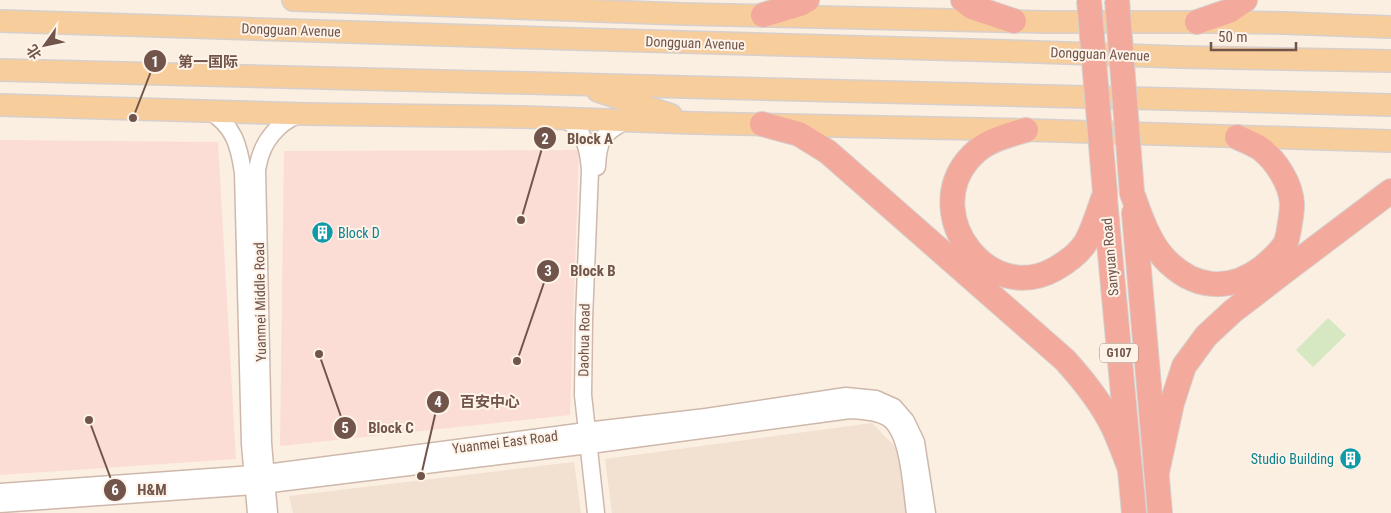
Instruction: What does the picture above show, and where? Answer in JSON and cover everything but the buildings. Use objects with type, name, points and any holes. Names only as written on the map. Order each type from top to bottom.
[{"type":"highway","points":[[763,16],[807,0]]},
{"type":"highway","points":[[963,0],[972,7],[1014,21]]},
{"type":"highway","name":"Sanyuan Road","points":[[1089,0],[1134,513]]},
{"type":"highway","name":"Sanyuan Road","points":[[1117,0],[1160,513]]},
{"type":"highway","points":[[1197,22],[1229,11],[1245,0]]},
{"type":"highway","points":[[762,124],[799,134],[828,152],[1065,360],[1083,380],[1101,405],[1114,429],[1130,469]]},
{"type":"highway","points":[[1026,130],[1003,136],[986,144],[973,154],[960,170],[955,183],[952,202],[955,224],[964,245],[979,262],[994,271],[1012,277],[1031,278],[1051,271],[1070,260],[1086,242],[1105,193]]},
{"type":"highway","points":[[1132,193],[1141,219],[1164,258],[1183,273],[1201,283],[1221,285],[1242,280],[1273,258],[1286,242],[1292,204],[1287,184],[1275,163],[1260,148],[1237,137]]},
{"type":"highway","points":[[1157,472],[1172,403],[1184,366],[1206,336],[1284,271],[1391,191]]},
{"type":"main road","points":[[293,0],[520,4],[683,14],[763,16],[1014,21],[1284,23],[1391,27]]},
{"type":"main road","points":[[576,39],[683,14]]},
{"type":"main road","name":"Dongguan Avenue","points":[[0,21],[1391,61]]},
{"type":"main road","points":[[0,70],[1391,105]]},
{"type":"main road","points":[[576,84],[695,123]]},
{"type":"main road","points":[[0,104],[306,114],[626,120],[1391,141]]},
{"type":"street","name":"Yuanmei Middle Road","points":[[209,111],[220,117],[228,126],[240,153],[250,444],[269,513]]},
{"type":"street","name":"Yuanmei Middle Road","points":[[256,513],[263,443],[257,170],[261,153],[269,139],[281,126],[295,116],[306,114]]},
{"type":"street","name":"Daohua Road","points":[[561,119],[572,124],[581,134],[589,151],[583,394],[605,513]]},
{"type":"street","name":"Daohua Road","points":[[596,513],[591,394],[598,148],[605,134],[626,120]]},
{"type":"street","name":"Yuanmei East Road","points":[[592,438],[706,417],[846,396],[876,400],[894,407],[906,421],[916,442],[926,513]]},
{"type":"street","name":"Yuanmei East Road","points":[[0,504],[260,480],[592,438],[850,410],[875,412],[888,418],[898,428],[906,447],[915,513]]},
{"type":"street","name":"Yuanmei East Road","points":[[0,492],[260,480]]},
{"type":"shaded area","points":[[0,140],[218,142],[236,459],[0,475]]},
{"type":"shaded area","points":[[579,150],[570,415],[280,446],[284,151]]},
{"type":"shaded area","points":[[872,423],[899,451],[908,513],[612,513],[605,459]]},
{"type":"shaded area","points":[[574,462],[581,513],[293,513],[289,496]]},
{"type":"green space","points":[[1328,318],[1346,335],[1313,367],[1296,350]]},
{"type":"place","name":"第一国际","points":[[133,118]]},
{"type":"place","name":"Block A","points":[[521,220]]},
{"type":"place","name":"Block D","points":[[322,233]]},
{"type":"place","name":"Block C","points":[[319,354]]},
{"type":"place","name":"Block B","points":[[517,361]]},
{"type":"place","name":"H&M","points":[[89,420]]},
{"type":"place","name":"Studio Building","points":[[1350,459]]},
{"type":"place","name":"百安中心","points":[[421,476]]}]
